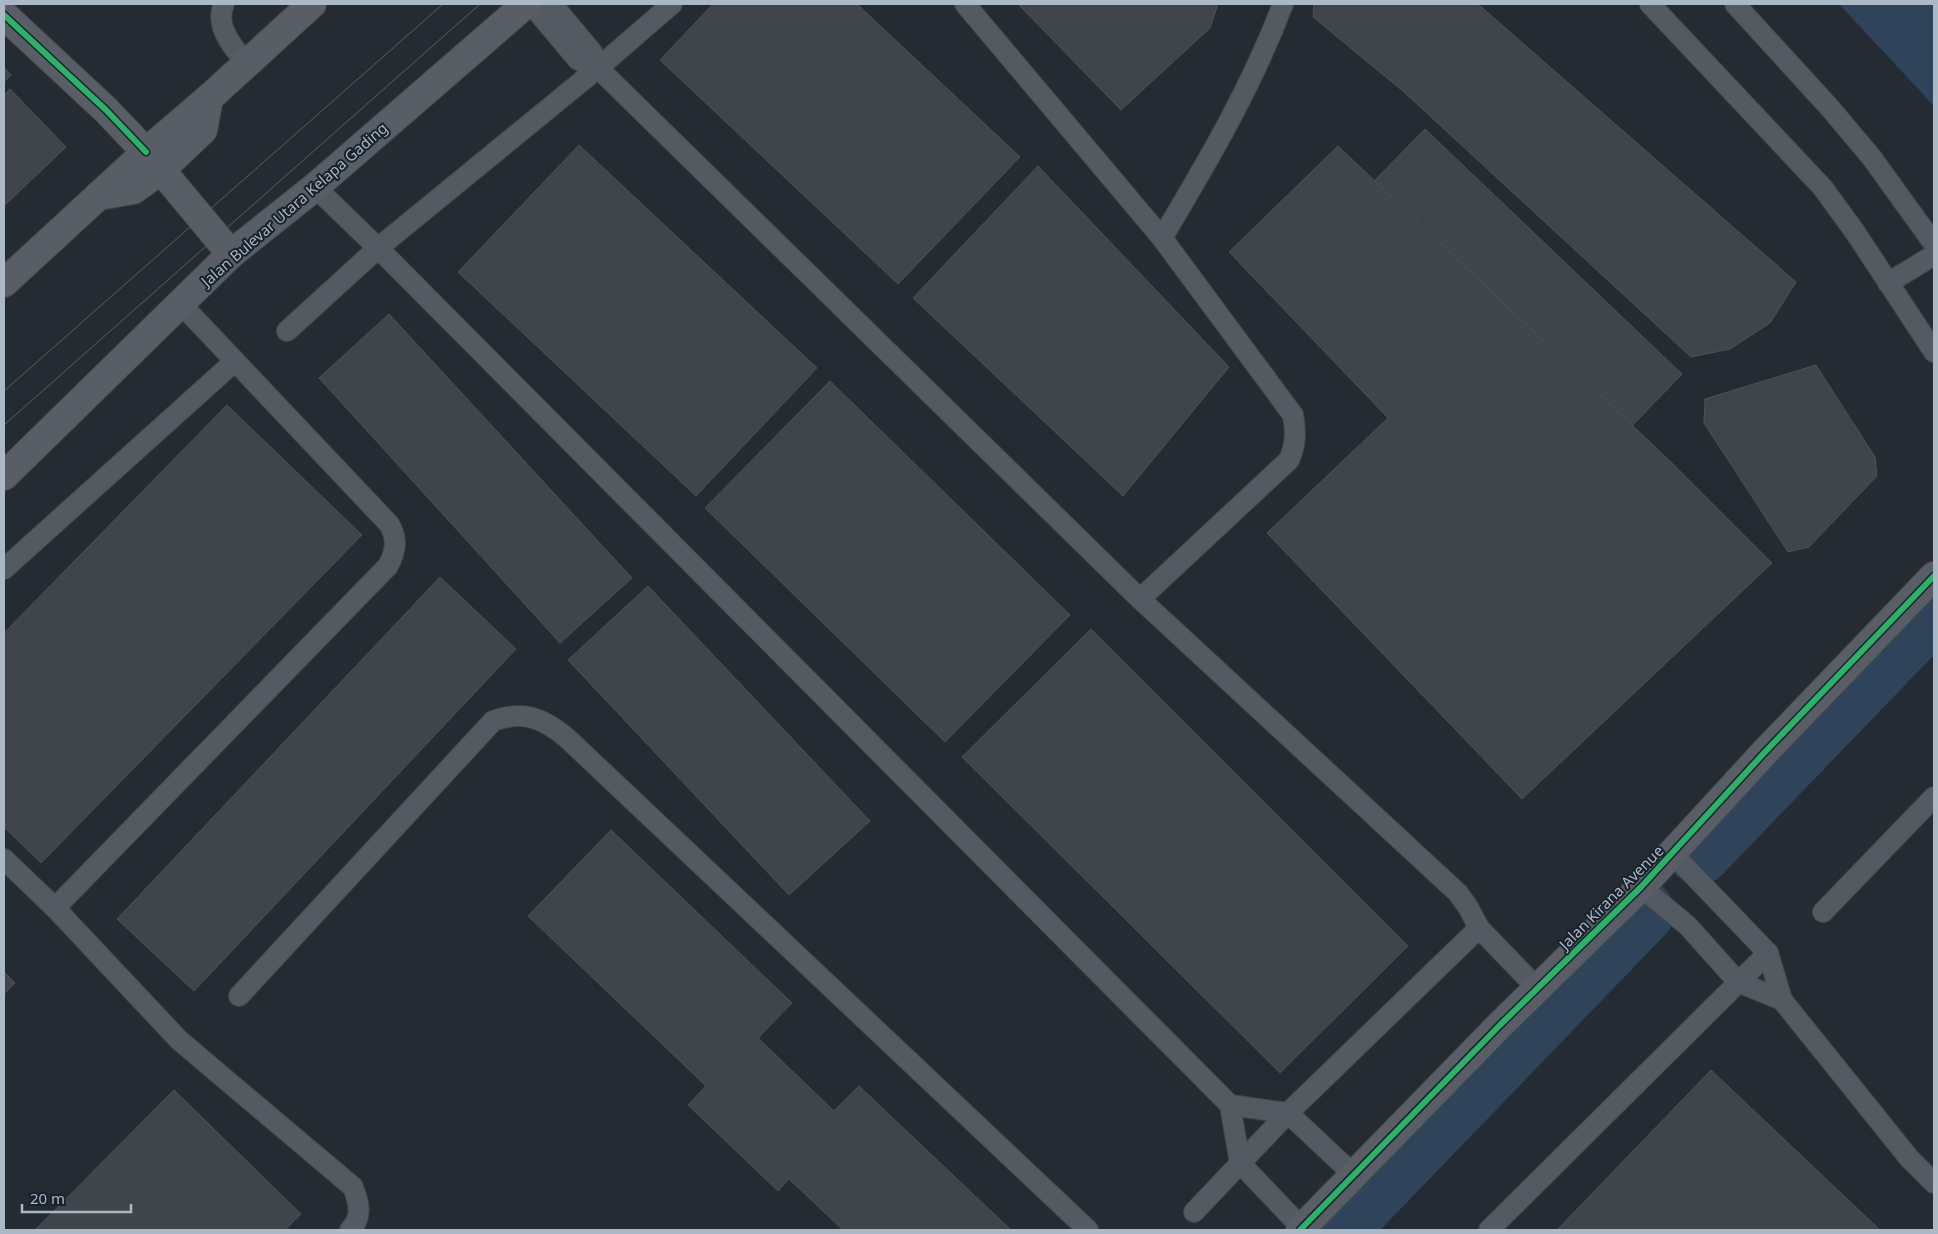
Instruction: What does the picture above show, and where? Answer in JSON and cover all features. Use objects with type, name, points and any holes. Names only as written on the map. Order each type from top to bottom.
[{"type":"main road","points":[[4,283],[98,196],[153,161],[209,98],[312,4]]},
{"type":"main road","name":"Jalan Bulevar Utara Kelapa Gading","points":[[4,476],[231,254],[314,187],[526,4]]},
{"type":"main road","points":[[4,15],[106,110],[153,161],[231,254]]},
{"type":"main road","name":"Jalan Kirana Avenue","points":[[1301,1229],[1537,988],[1640,887],[1764,753],[1847,669],[1934,576]]},
{"type":"lane","points":[[224,4],[221,24],[229,42],[246,63]]},
{"type":"lane","points":[[531,4],[578,60],[598,68],[1140,599],[1458,893],[1480,928],[1537,988]]},
{"type":"lane","points":[[552,4],[592,52],[598,68]]},
{"type":"lane","points":[[287,331],[378,248],[598,68],[672,4]]},
{"type":"lane","points":[[965,4],[1162,238],[1293,415],[1295,446],[1288,460],[1140,599]]},
{"type":"lane","points":[[1162,238],[1222,138],[1267,47],[1283,4]]},
{"type":"lane","points":[[1650,4],[1823,188],[1934,352]]},
{"type":"lane","points":[[1735,4],[1830,108],[1872,158],[1934,244]]},
{"type":"lane","points":[[314,187],[378,248],[1230,1105],[1240,1163],[1301,1229]]},
{"type":"lane","points":[[1888,282],[1934,255]]},
{"type":"lane","points":[[55,908],[388,566],[394,555],[395,533],[389,524],[180,304]]},
{"type":"lane","points":[[4,570],[234,362]]},
{"type":"lane","points":[[239,996],[493,721],[516,715],[529,717],[556,729],[568,739],[1088,1230]]},
{"type":"lane","points":[[1823,912],[1934,796]]},
{"type":"lane","points":[[1672,853],[1768,953],[1782,1000],[1909,1158],[1934,1183]]},
{"type":"lane","points":[[4,860],[55,908],[179,1040],[353,1187],[360,1206],[354,1226],[350,1230]]},
{"type":"lane","points":[[1640,887],[1688,926],[1738,982],[1782,1000]]},
{"type":"lane","points":[[1194,1212],[1288,1113],[1480,928]]},
{"type":"lane","points":[[1489,1230],[1768,953]]},
{"type":"lane","points":[[1230,1105],[1288,1113],[1354,1175]]},
{"type":"water","points":[[1839,4],[1934,4],[1934,106]]},
{"type":"building","points":[[713,4],[857,4],[1020,157],[898,284],[660,60]]},
{"type":"building","points":[[1018,4],[1218,4],[1210,28],[1121,110]]},
{"type":"building","points":[[1314,4],[1478,4],[1796,282],[1770,323],[1730,349],[1691,357],[1404,92],[1313,17]]},
{"type":"building","points":[[4,67],[11,75],[4,82]]},
{"type":"building","points":[[10,89],[66,147],[4,206],[4,95]]},
{"type":"building","points":[[1425,129],[1682,374],[1632,426],[1374,181]]},
{"type":"building","points":[[579,145],[817,368],[696,496],[458,272]]},
{"type":"building","points":[[1338,146],[1672,463],[1772,563],[1522,799],[1267,533],[1388,418],[1229,252]]},
{"type":"building","points":[[1038,166],[1229,367],[1123,496],[913,298]]},
{"type":"building","points":[[389,314],[632,578],[560,643],[319,378]]},
{"type":"building","points":[[1816,365],[1875,457],[1877,476],[1809,547],[1788,552],[1704,423],[1705,399]]},
{"type":"building","points":[[830,381],[1070,615],[945,742],[705,508]]},
{"type":"building","points":[[227,405],[362,535],[41,863],[4,827],[4,633]]},
{"type":"building","points":[[440,577],[516,649],[194,991],[117,919]]},
{"type":"building","points":[[648,586],[870,821],[789,895],[568,660]]},
{"type":"building","points":[[1091,629],[1408,946],[1280,1073],[962,757]]},
{"type":"building","points":[[611,830],[792,1003],[758,1038],[834,1111],[859,1086],[1011,1230],[843,1230],[789,1179],[778,1191],[688,1105],[706,1086],[528,916]]},
{"type":"building","points":[[4,972],[15,983],[4,994]]},
{"type":"building","points":[[1711,1070],[1880,1230],[1557,1230]]},
{"type":"building","points":[[174,1090],[301,1214],[285,1230],[35,1230]]},
{"type":"waterway","points":[[1699,852],[1934,608]]},
{"type":"waterway","points":[[1335,1230],[1642,912]]},
{"type":"tram line","points":[[4,391],[443,4]]},
{"type":"tram line","points":[[4,425],[480,4]]},
{"type":"cycle path","points":[[4,15],[106,110],[146,152]]},
{"type":"cycle path","points":[[1300,1230],[1500,1025],[1641,887],[1764,753],[1934,576]]}]
